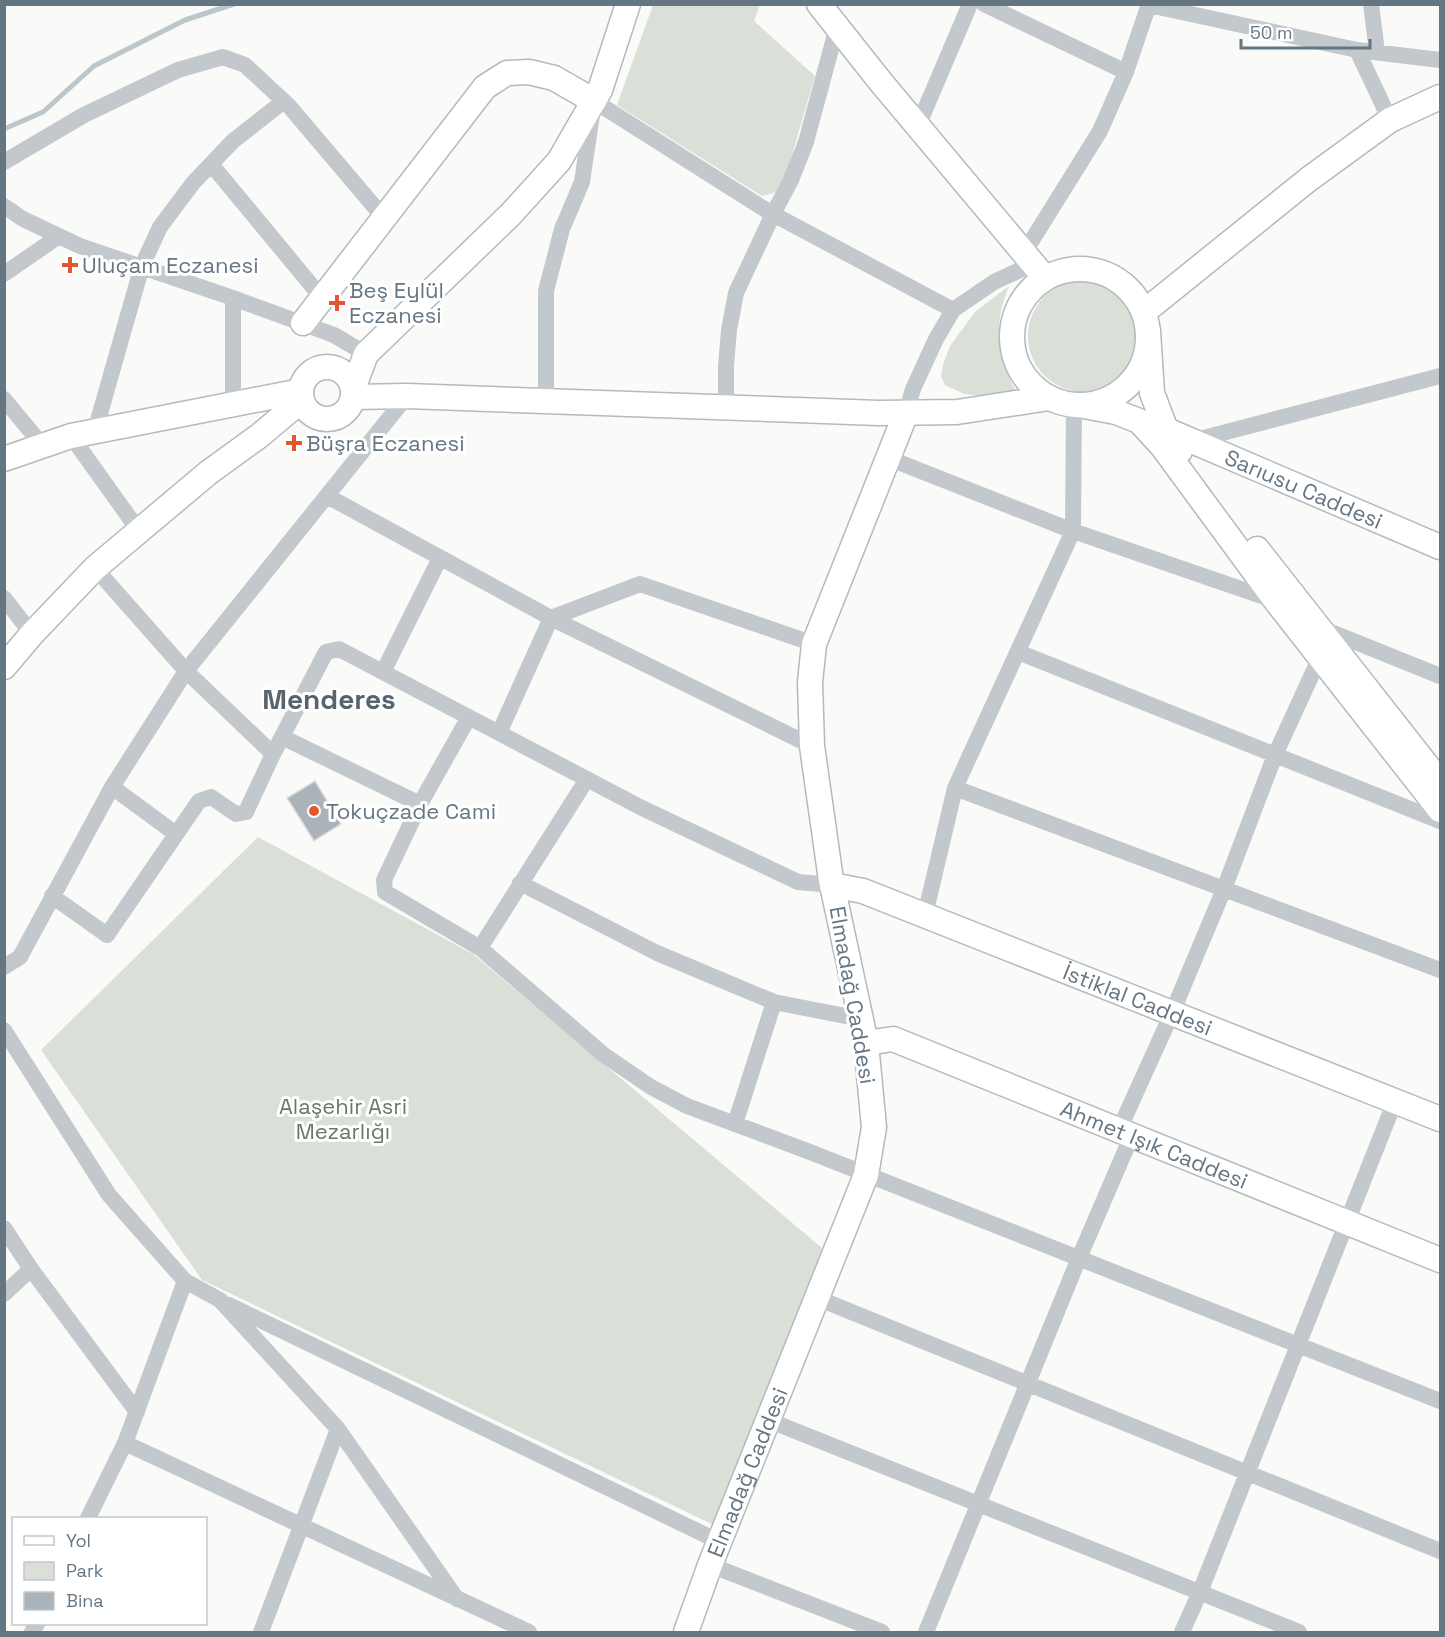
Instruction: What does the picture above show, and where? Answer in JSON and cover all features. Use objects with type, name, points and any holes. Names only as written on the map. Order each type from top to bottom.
[{"type":"street","points":[[321,418],[306,408],[302,395],[304,382],[309,375],[324,367],[366,354],[511,214],[559,160],[600,90],[628,4]]},
{"type":"street","points":[[819,4],[1034,265]]},
{"type":"street","points":[[918,126],[970,4]]},
{"type":"street","points":[[984,4],[1126,72]]},
{"type":"street","points":[[1371,4],[1377,52]]},
{"type":"street","points":[[1146,321],[1147,353],[1138,374],[1122,391],[1102,402],[1077,405],[1049,398],[1032,386],[1020,369],[1013,350],[1012,329],[1018,309],[1029,292],[1034,265],[1100,131],[1126,72],[1149,5],[1357,50],[1440,60]]},
{"type":"street","points":[[726,408],[729,330],[736,293],[791,180],[806,142],[837,27]]},
{"type":"street","points":[[1357,50],[1390,120]]},
{"type":"street","points":[[4,162],[84,116],[136,90],[178,70],[223,57],[245,65],[284,101],[384,218]]},
{"type":"street","points":[[303,323],[485,87],[507,73],[529,72],[554,78],[773,214],[953,310]]},
{"type":"street","points":[[1146,321],[1309,179],[1390,120],[1440,97]]},
{"type":"street","points":[[140,531],[83,433],[142,266],[160,227],[193,183],[233,141],[284,101]]},
{"type":"street","points":[[546,401],[546,291],[562,229],[582,182],[594,101]]},
{"type":"street","points":[[211,164],[322,298]]},
{"type":"street","points":[[4,206],[23,219],[80,246],[303,323],[334,335],[366,354]]},
{"type":"street","points":[[4,274],[59,236]]},
{"type":"street","points":[[906,413],[913,389],[936,339],[953,310],[994,282],[1034,265],[1067,270],[1091,270],[1113,277],[1132,292],[1146,321],[1152,393],[1166,430],[1440,782]]},
{"type":"street","points":[[232,404],[233,298]]},
{"type":"street","points":[[259,436],[321,418],[338,416],[350,405],[366,354]]},
{"type":"street","points":[[324,367],[332,367],[346,375],[353,393]]},
{"type":"street","points":[[1192,441],[1440,376]]},
{"type":"street","points":[[353,393],[879,413],[957,412],[1049,398]]},
{"type":"street","points":[[4,459],[83,433],[232,404],[302,395]]},
{"type":"street","points":[[4,667],[95,568],[208,473],[259,436],[302,395]]},
{"type":"street","points":[[4,967],[20,957],[112,786],[186,671],[407,396]]},
{"type":"street","points":[[4,399],[42,446]]},
{"type":"street","points":[[925,915],[955,788],[1073,531],[1077,405]]},
{"type":"street","name":"Sarıusu Caddesi","points":[[1077,405],[1116,412],[1166,430],[1440,547]]},
{"type":"street","name":"Elmadağ Caddesi","points":[[686,1632],[710,1565],[866,1174],[874,1127],[866,1043],[832,885],[812,746],[810,682],[814,644],[906,413]]},
{"type":"street","points":[[1139,421],[1162,446],[1276,601],[1440,810]]},
{"type":"street","points":[[888,458],[1073,531],[1276,601]]},
{"type":"street","points":[[327,496],[551,618],[812,746]]},
{"type":"street","points":[[383,672],[440,558]]},
{"type":"street","points":[[95,568],[186,671],[273,754]]},
{"type":"street","points":[[499,733],[551,618],[640,584],[814,644]]},
{"type":"street","points":[[4,598],[32,634]]},
{"type":"street","points":[[1318,627],[1440,675]]},
{"type":"street","points":[[52,896],[107,935],[199,801],[211,797],[236,814],[246,812],[326,652],[339,649],[642,808],[798,882],[832,885]]},
{"type":"street","points":[[1018,652],[1440,821]]},
{"type":"street","points":[[926,1632],[1079,1258],[1125,1133],[1224,889],[1275,755],[1320,657]]},
{"type":"street","points":[[469,717],[420,804],[384,880],[385,892],[480,948],[604,1055],[651,1087],[687,1106],[866,1174],[1440,1401]]},
{"type":"street","points":[[282,737],[420,804]]},
{"type":"street","points":[[480,948],[587,779]]},
{"type":"street","points":[[112,786],[176,834]]},
{"type":"street","points":[[955,788],[1440,970]]},
{"type":"street","points":[[520,883],[657,953],[774,1002],[861,1020]]},
{"type":"street","name":"İstiklal Caddesi","points":[[832,885],[864,891],[1440,1119]]},
{"type":"street","points":[[735,1124],[774,1002]]},
{"type":"street","points":[[4,1030],[109,1195],[185,1281],[720,1542]]},
{"type":"street","name":"Ahmet Işık Caddesi","points":[[866,1043],[893,1039],[1440,1260]]},
{"type":"street","points":[[1182,1632],[1200,1592],[1395,1101]]},
{"type":"street","points":[[4,1228],[31,1269],[136,1412]]},
{"type":"street","points":[[4,1294],[31,1269]]},
{"type":"street","points":[[88,1517],[125,1443],[185,1281]]},
{"type":"street","points":[[817,1298],[1440,1551]]},
{"type":"street","points":[[220,1300],[338,1429],[457,1599]]},
{"type":"street","points":[[768,1420],[1299,1632]]},
{"type":"street","points":[[261,1632],[338,1429]]},
{"type":"street","points":[[125,1443],[529,1632]]},
{"type":"street","points":[[710,1565],[882,1632]]},
{"type":"green space","points":[[653,5],[760,5],[754,21],[815,76],[785,179],[774,193],[762,196],[617,105]]},
{"type":"green space","points":[[1084,280],[1106,284],[1124,296],[1136,314],[1140,336],[1136,358],[1124,376],[1106,388],[1084,392],[1062,388],[1044,376],[1032,358],[1028,336],[1032,314],[1044,296],[1062,284]]},
{"type":"green space","points":[[1009,286],[1001,313],[999,338],[1004,363],[1015,390],[982,396],[964,394],[945,385],[941,376],[950,346],[975,312]]},
{"type":"green space","name":"Alaşehir Asri Mezarlığı","points":[[258,837],[473,954],[828,1253],[718,1527],[202,1280],[41,1050]]},
{"type":"building","name":"Tokuçzade Cami","points":[[315,781],[341,824],[314,841],[287,798]]},
{"type":"waterway","points":[[4,129],[43,112],[94,66],[185,20],[234,4]]},
{"type":"place","name":"Uluçam Eczanesi","points":[[70,265]]},
{"type":"place","name":"Beş Eylül Eczanesi","points":[[337,303]]},
{"type":"place","name":"Büşra Eczanesi","points":[[294,443]]},
{"type":"place","name":"Tokuçzade Cami","points":[[314,811]]},
{"type":"district","name":"Menderes","points":[[329,699]]}]
